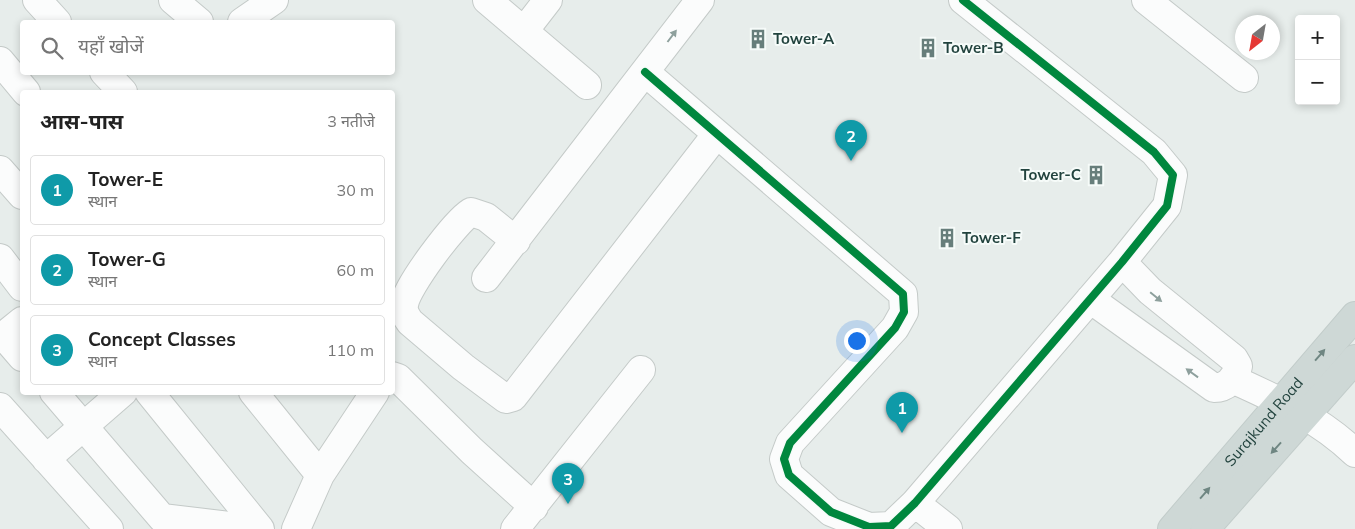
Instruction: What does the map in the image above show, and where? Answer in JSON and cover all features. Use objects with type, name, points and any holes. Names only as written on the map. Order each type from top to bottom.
[{"type":"main road","name":"Surajkund Road","points":[[1172,529],[1355,316]]},
{"type":"main road","name":"Surajkund Road","points":[[1205,529],[1355,359]]},
{"type":"street","points":[[37,0],[55,20]]},
{"type":"street","points":[[173,0],[197,20]]},
{"type":"street","points":[[245,20],[274,0]]},
{"type":"street","points":[[487,0],[587,85]]},
{"type":"street","points":[[524,31],[548,0]]},
{"type":"street","points":[[486,278],[700,0]]},
{"type":"street","points":[[645,72],[903,294],[904,312],[894,328],[790,443],[784,460],[789,475],[830,512],[869,527],[891,526],[915,503],[1122,262],[1167,206],[1173,176],[1154,152],[963,0]]},
{"type":"street","points":[[1146,0],[1244,78]]},
{"type":"street","points":[[107,75],[121,90]]},
{"type":"street","points":[[516,241],[486,217],[471,212],[461,218],[449,234],[411,287],[404,303],[404,314],[410,322],[463,368],[502,398],[506,399],[513,397],[716,135]]},
{"type":"street","points":[[0,170],[20,193]]},
{"type":"street","points":[[0,258],[20,284]]},
{"type":"street","points":[[1090,299],[1214,388],[1220,388],[1232,380],[1238,366],[1234,359],[1150,291],[1122,262]]},
{"type":"street","points":[[9,332],[20,353]]},
{"type":"street","points":[[515,529],[641,370]]},
{"type":"street","points":[[395,377],[472,451],[534,506]]},
{"type":"street","points":[[1232,380],[1280,401],[1334,434],[1355,453]]},
{"type":"street","points":[[57,395],[164,520],[256,529]]},
{"type":"street","points":[[46,459],[120,395]]},
{"type":"street","points":[[151,395],[260,529]]},
{"type":"street","points":[[255,395],[320,476]]},
{"type":"street","points":[[296,529],[320,476],[371,395]]},
{"type":"street","points":[[0,407],[110,529]]},
{"type":"street","points":[[915,503],[948,529]]},
{"type":"cycle path","points":[[645,72],[903,294],[904,312],[895,328],[790,443],[784,459],[789,475],[831,512],[869,527],[891,526],[915,503],[1122,262],[1167,206],[1173,175],[1154,152],[963,0]]},
{"type":"place","name":"Tower-A","points":[[758,39]]},
{"type":"place","name":"Tower-B","points":[[928,48]]},
{"type":"place","name":"Tower-G","points":[[851,161]]},
{"type":"place","name":"Tower-C","points":[[1096,175]]},
{"type":"place","name":"Tower-F","points":[[947,238]]},
{"type":"place","name":"Tower-E","points":[[902,433]]},
{"type":"place","name":"Concept Classes","points":[[568,504]]}]
